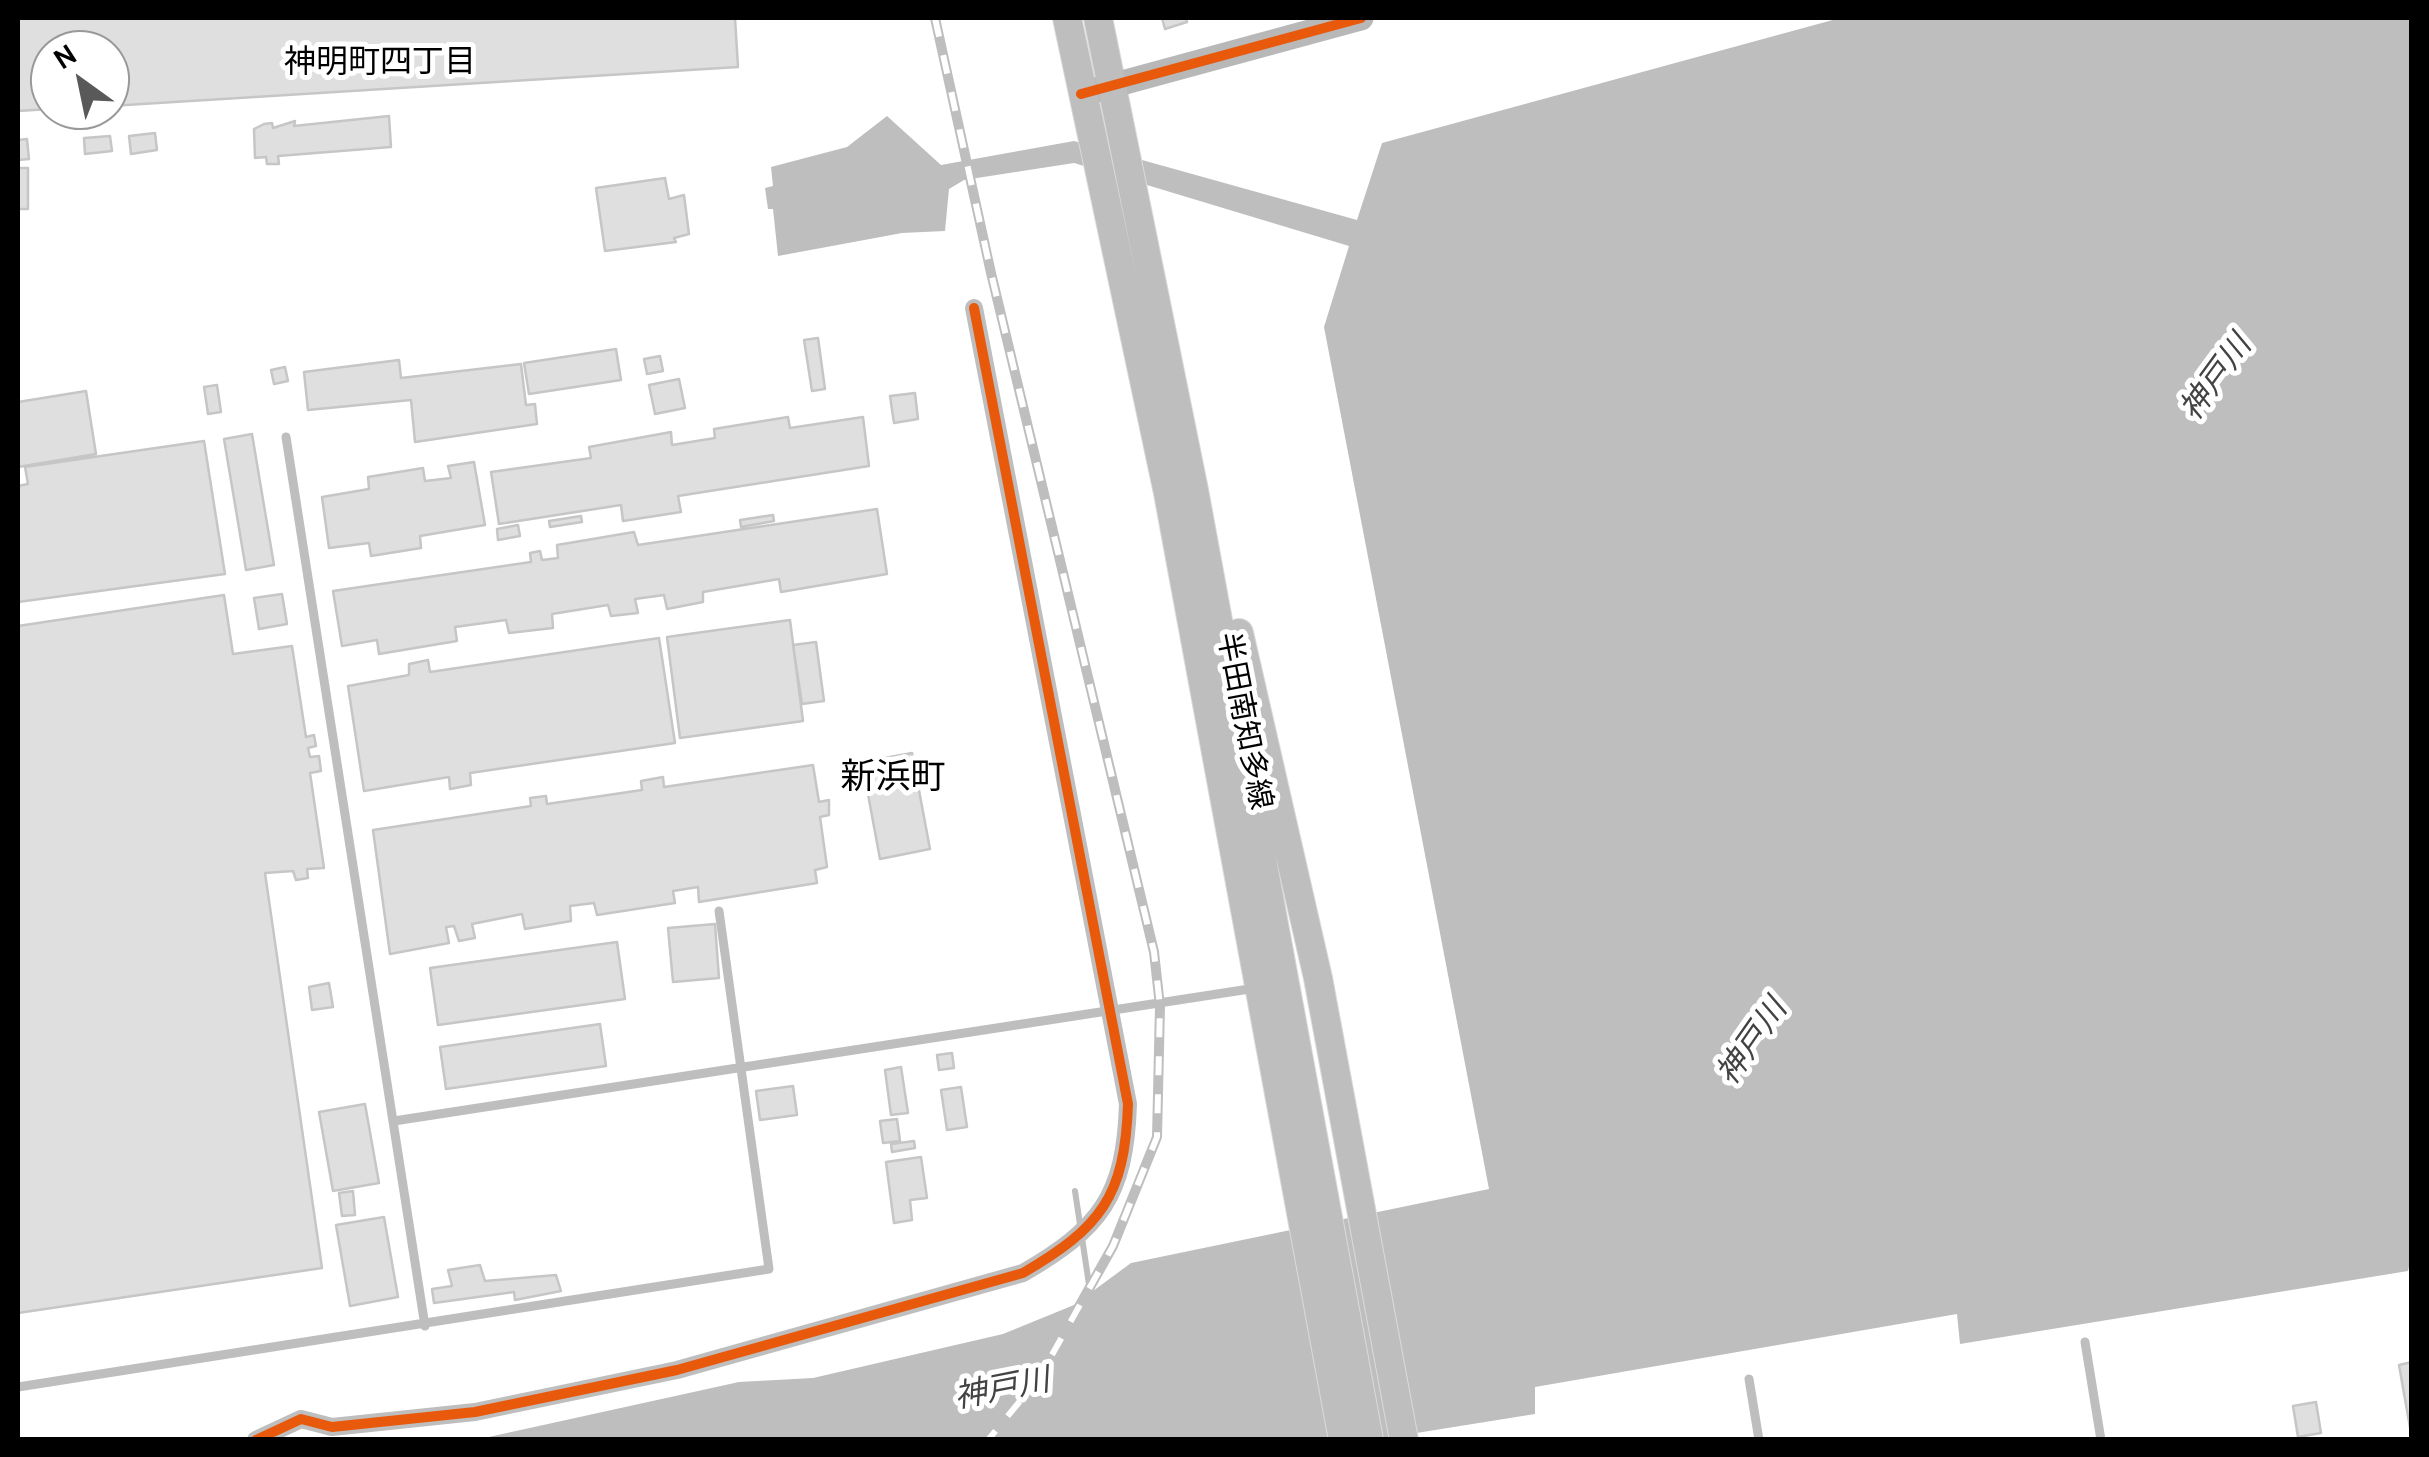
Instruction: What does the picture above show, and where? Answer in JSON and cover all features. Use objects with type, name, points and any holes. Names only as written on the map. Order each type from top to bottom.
[{"type":"main road","name":"半田南知多線","points":[[1068,18],[1081,94],[1273,985]]},
{"type":"main road","name":"半田南知多線","points":[[1098,18],[1194,490],[1273,985],[1310,1184],[1369,1440]]},
{"type":"main road","points":[[1194,490],[1230,591],[1318,978],[1404,1440]]},
{"type":"main road","name":"半田南知多線","points":[[1310,1184],[1344,1440]]},
{"type":"street","points":[[1081,94],[1361,18]]},
{"type":"street","points":[[256,1440],[302,1419],[332,1427],[476,1412],[677,1370],[1023,1273],[1064,1249],[1094,1224],[1113,1188],[1126,1146],[1128,1104],[974,308]]},
{"type":"lane","points":[[286,437],[425,1326]]},
{"type":"lane","points":[[18,1388],[769,1269],[720,910]]},
{"type":"lane","points":[[394,1121],[1113,1013],[1273,985]]},
{"type":"lane","points":[[2085,1342],[2101,1440]]},
{"type":"lane","points":[[1748,1378],[1759,1440]]},
{"type":"water","name":"神戸川","points":[[1840,18],[2411,18],[2412,1253],[2408,1271],[1960,1344],[1957,1314],[1535,1387],[1535,1414],[1379,1439],[475,1440],[739,1382],[813,1378],[1003,1334],[1074,1305],[1131,1263],[1489,1189],[1324,327],[1349,246],[1074,163],[964,180],[949,189],[945,231],[902,233],[778,256],[773,209],[768,209],[765,188],[773,186],[771,167],[847,147],[887,116],[941,165],[1074,141],[1357,220],[1382,143]]},
{"type":"building","points":[[18,18],[735,18],[738,67],[130,105],[130,30],[30,30],[30,110],[18,111]]},
{"type":"building","points":[[1162,18],[1186,18],[1187,22],[1165,29]]},
{"type":"building","points":[[389,116],[391,147],[278,156],[279,164],[267,164],[266,157],[255,158],[254,129],[264,124],[272,123],[273,128],[295,121],[294,126]]},
{"type":"building","points":[[155,133],[157,150],[131,154],[129,136]]},
{"type":"building","points":[[110,136],[112,151],[85,154],[84,138]]},
{"type":"building","points":[[27,139],[29,159],[18,160],[18,140]]},
{"type":"building","points":[[18,168],[28,168],[28,209],[18,209]]},
{"type":"building","points":[[665,178],[669,199],[684,195],[689,234],[674,238],[676,242],[605,251],[596,188]]},
{"type":"building","points":[[818,338],[825,389],[812,391],[804,340]]},
{"type":"building","points":[[616,349],[621,380],[529,394],[524,363]]},
{"type":"building","points":[[660,356],[663,371],[647,374],[644,359]]},
{"type":"building","points":[[399,360],[401,378],[521,364],[526,405],[535,404],[537,424],[415,442],[411,400],[308,410],[304,372]]},
{"type":"building","points":[[285,367],[288,381],[274,384],[271,370]]},
{"type":"building","points":[[679,379],[685,408],[655,414],[649,385]]},
{"type":"building","points":[[217,385],[221,412],[208,414],[204,387]]},
{"type":"building","points":[[86,391],[96,454],[18,467],[18,402]]},
{"type":"building","points":[[915,393],[918,419],[894,423],[890,396]]},
{"type":"building","points":[[788,417],[790,428],[863,417],[869,466],[678,496],[681,512],[623,521],[621,505],[499,524],[491,472],[591,458],[589,447],[671,432],[672,445],[715,438],[714,429]]},
{"type":"building","points":[[252,434],[274,565],[246,570],[224,439]]},
{"type":"building","points":[[204,441],[225,574],[18,602],[18,486],[28,484],[25,467]]},
{"type":"building","points":[[474,462],[485,525],[420,536],[421,548],[371,556],[369,543],[329,548],[322,497],[369,489],[368,477],[423,468],[425,481],[451,478],[448,466]]},
{"type":"building","points":[[877,509],[887,574],[781,592],[779,579],[703,592],[703,602],[667,609],[664,595],[635,599],[638,613],[611,616],[608,605],[552,614],[553,628],[509,633],[506,620],[455,627],[457,641],[379,654],[377,640],[342,646],[333,591],[531,562],[530,553],[540,551],[542,560],[558,558],[557,545],[634,532],[638,545]]},
{"type":"building","points":[[773,515],[774,521],[741,527],[740,520]]},
{"type":"building","points":[[581,516],[582,522],[550,527],[549,521]]},
{"type":"building","points":[[518,525],[520,536],[498,540],[497,529]]},
{"type":"building","points":[[282,594],[287,624],[259,629],[254,598]]},
{"type":"building","points":[[224,595],[233,654],[292,646],[306,737],[314,735],[316,746],[308,748],[310,757],[319,756],[321,771],[310,773],[324,868],[307,869],[308,878],[296,880],[293,871],[265,873],[322,1268],[18,1313],[18,626]]},
{"type":"building","points":[[790,620],[803,721],[680,738],[667,637]]},
{"type":"building","points":[[659,638],[675,743],[470,773],[471,785],[450,789],[449,777],[364,791],[348,686],[409,675],[409,664],[428,660],[430,672]]},
{"type":"building","points":[[816,642],[824,701],[802,704],[793,645]]},
{"type":"building","points":[[912,753],[930,849],[880,859],[862,762]]},
{"type":"building","points":[[813,765],[819,802],[829,800],[829,815],[820,817],[827,867],[815,870],[817,883],[699,902],[698,887],[673,891],[675,903],[597,915],[594,903],[570,906],[571,921],[525,929],[522,914],[472,924],[475,938],[459,941],[454,926],[446,927],[449,943],[390,954],[373,830],[531,806],[530,798],[546,796],[547,804],[642,790],[641,781],[663,777],[664,787]]},
{"type":"building","points":[[715,924],[719,978],[673,982],[668,928]]},
{"type":"building","points":[[617,942],[625,999],[438,1025],[430,968]]},
{"type":"building","points":[[329,983],[333,1007],[312,1010],[309,987]]},
{"type":"building","points":[[600,1024],[606,1066],[446,1089],[440,1047]]},
{"type":"building","points":[[952,1053],[954,1068],[939,1070],[937,1055]]},
{"type":"building","points":[[901,1067],[908,1113],[891,1115],[885,1070]]},
{"type":"building","points":[[793,1086],[797,1115],[760,1120],[756,1091]]},
{"type":"building","points":[[961,1087],[967,1127],[947,1130],[941,1090]]},
{"type":"building","points":[[365,1104],[379,1183],[333,1191],[319,1112]]},
{"type":"building","points":[[897,1119],[900,1141],[883,1143],[880,1121]]},
{"type":"building","points":[[914,1141],[915,1148],[892,1152],[891,1144]]},
{"type":"building","points":[[921,1157],[927,1198],[910,1200],[912,1220],[894,1223],[886,1162]]},
{"type":"building","points":[[353,1191],[355,1215],[342,1216],[339,1193]]},
{"type":"building","points":[[384,1217],[398,1297],[350,1306],[336,1225]]},
{"type":"building","points":[[480,1265],[485,1281],[556,1275],[561,1291],[515,1300],[514,1292],[434,1303],[432,1289],[452,1286],[448,1270]]},
{"type":"building","points":[[2412,1362],[2412,1439],[2399,1365]]},
{"type":"building","points":[[2316,1402],[2321,1433],[2298,1437],[2293,1406]]},
{"type":"waterway","points":[[1075,1191],[1091,1298]]},
{"type":"railway","points":[[935,18],[991,273],[1154,952],[1160,1006],[1157,1137],[1113,1246],[1039,1378],[988,1440]]},
{"type":"cycle path","points":[[1081,94],[1361,18]]},
{"type":"cycle path","points":[[256,1440],[301,1419],[332,1427],[475,1412],[677,1370],[1023,1273],[1071,1241],[1103,1206],[1121,1163],[1128,1104],[974,308]]},
{"type":"district","name":"神明町四丁目","points":[[380,63]]},
{"type":"district","name":"新浜町","points":[[893,778]]}]
